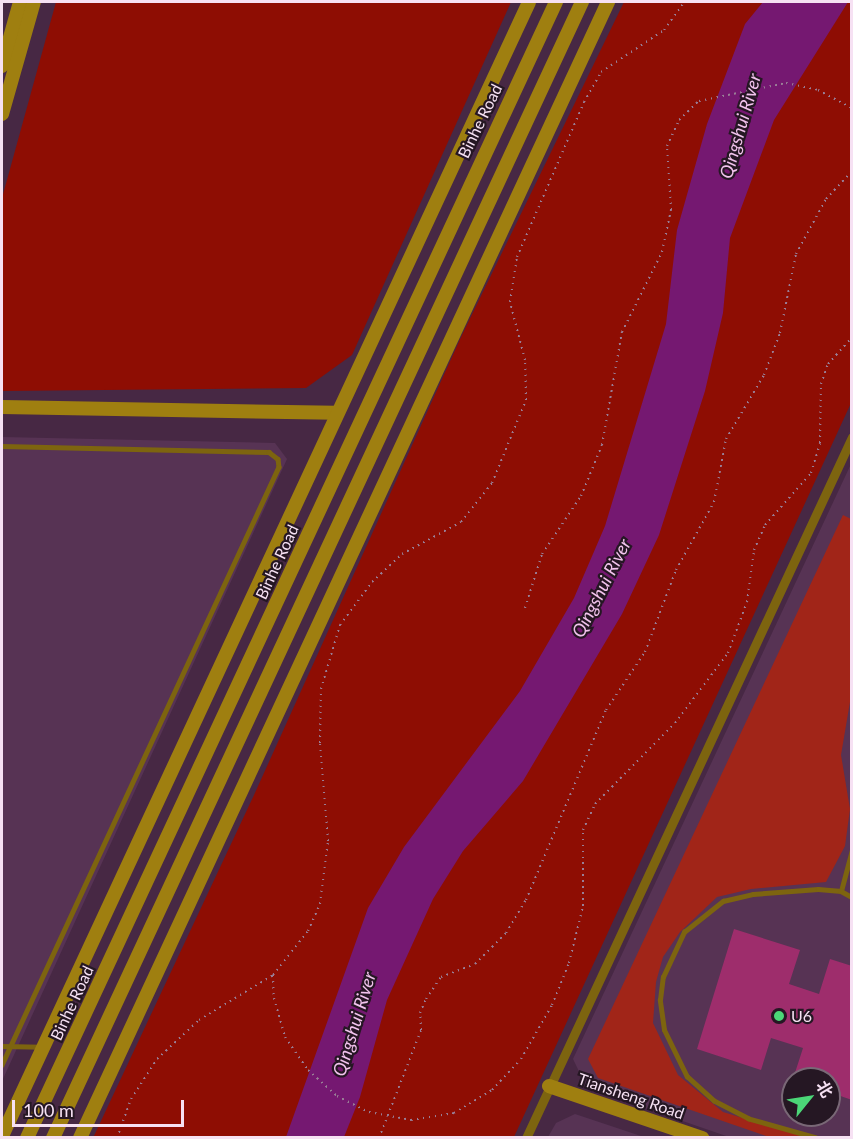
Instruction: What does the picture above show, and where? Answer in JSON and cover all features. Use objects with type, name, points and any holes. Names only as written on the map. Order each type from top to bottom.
[{"type":"street","points":[[2,66],[20,2]]},
{"type":"street","points":[[2,114],[34,2]]},
{"type":"street","points":[[2,1136],[335,413],[530,2]]},
{"type":"street","name":"Binhe Road","points":[[27,1137],[556,2]]},
{"type":"street","points":[[53,1137],[582,2]]},
{"type":"street","points":[[80,1137],[608,2]]},
{"type":"street","points":[[2,407],[335,413]]},
{"type":"street","points":[[526,1137],[852,437]]},
{"type":"street","name":"Tiansheng Road","points":[[549,1086],[702,1137]]},
{"type":"lane","points":[[2,446],[269,452],[278,459],[279,467],[2,1065]]},
{"type":"lane","points":[[841,891],[852,850]]},
{"type":"lane","points":[[816,1137],[749,1119],[714,1101],[687,1077],[673,1056],[660,1000],[663,977],[684,932],[723,901],[773,892],[841,891],[852,897]]},
{"type":"lane","points":[[2,1046],[42,1047]]},
{"type":"path","points":[[117,1137],[144,1076],[174,1040],[199,1020],[273,975],[303,939],[320,904],[328,841],[320,711],[324,678],[340,625],[372,582],[402,554],[461,522],[492,483],[526,400],[525,360],[510,302],[517,257],[584,102],[601,72],[664,30],[684,2]]},
{"type":"path","points":[[525,608],[542,554],[581,496],[602,445],[611,375],[622,332],[662,252],[671,210],[667,146],[679,120],[699,101],[786,83],[818,90],[852,108]]},
{"type":"path","points":[[379,1137],[421,1030],[420,1013],[426,999],[441,977],[475,964],[506,933],[525,900],[606,710],[645,652],[676,570],[714,502],[726,439],[737,414],[764,375],[780,333],[796,254],[826,199],[852,171]]},
{"type":"path","points":[[273,975],[274,998],[285,1037],[308,1070],[337,1096],[369,1112],[411,1120],[454,1113],[492,1090],[521,1059],[561,984],[583,906],[583,830],[595,804],[675,723],[728,653],[747,602],[754,550],[765,525],[811,473],[820,443],[821,384],[828,364],[852,337]]},
{"type":"shaded area","points":[[56,2],[511,2],[352,355],[306,388],[2,391],[2,198]]},
{"type":"shaded area","points":[[624,2],[851,2],[851,403],[514,1137],[93,1138],[254,795],[461,337]]},
{"type":"shaded area","points":[[2,437],[275,443],[287,459],[2,1081]]},
{"type":"shaded area","points":[[851,464],[851,1137],[729,1137],[587,1088],[573,1059]]},
{"type":"shaded area","points":[[843,515],[851,519],[852,690],[841,755],[850,809],[845,846],[826,882],[751,889],[717,897],[680,932],[663,957],[656,982],[653,1023],[678,1075],[723,1112],[805,1137],[769,1137],[598,1078],[588,1059]]},
{"type":"shaded area","points":[[575,1114],[644,1137],[548,1137],[556,1123]]},
{"type":"water","name":"Qingshui River","points":[[763,2],[848,2],[774,120],[730,238],[723,313],[705,391],[659,535],[622,614],[523,781],[463,851],[433,899],[387,1000],[360,1097],[344,1137],[286,1137],[368,908],[404,847],[520,691],[574,598],[605,526],[666,324],[677,230],[707,124],[745,24]]},
{"type":"building","name":"U6","points":[[734,929],[800,950],[789,984],[819,994],[830,959],[852,966],[852,1100],[841,1096],[841,1067],[797,1067],[803,1048],[771,1038],[761,1070],[697,1049]]},
{"type":"place","name":"U6","points":[[779,1016]]}]
